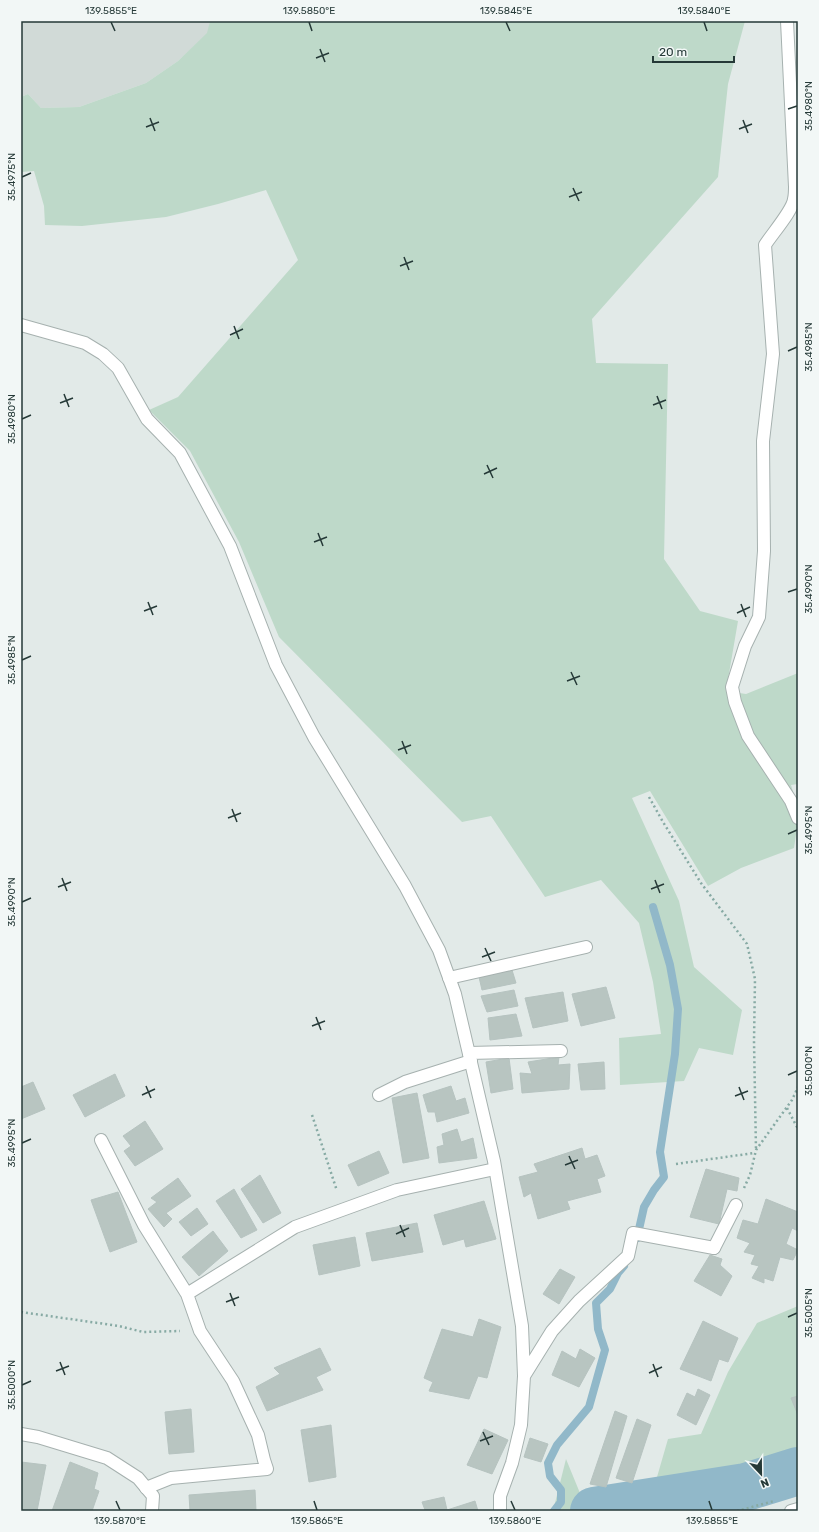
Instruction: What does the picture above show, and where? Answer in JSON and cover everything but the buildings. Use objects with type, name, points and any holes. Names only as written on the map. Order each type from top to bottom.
[{"type":"street","points":[[787,21],[795,186],[794,201],[787,214],[765,244],[773,354],[763,441],[764,558],[759,617],[745,646],[732,687],[734,702],[748,736],[791,802],[798,818]]},
{"type":"street","points":[[21,325],[85,343],[103,354],[118,368],[147,419],[180,452],[230,546],[276,665],[314,737],[405,886],[439,950],[455,994],[496,1169],[522,1326],[524,1376],[520,1425],[512,1463],[500,1496],[500,1511]]},
{"type":"street","points":[[449,978],[586,947]]},
{"type":"street","points":[[379,1095],[405,1082],[470,1057],[561,1051]]},
{"type":"street","points":[[101,1140],[144,1225],[187,1294],[200,1331],[233,1381],[258,1435],[267,1469],[171,1478],[146,1488]]},
{"type":"street","points":[[187,1294],[295,1227],[397,1190],[496,1169]]},
{"type":"street","points":[[524,1376],[552,1331],[579,1302],[628,1256],[633,1232],[714,1248],[736,1205]]},
{"type":"street","points":[[21,1434],[38,1437],[107,1458],[138,1478],[153,1496],[152,1511]]},
{"type":"street","points":[[791,1511],[798,1509]]},
{"type":"path","points":[[649,797],[662,822],[701,883],[747,944],[755,979],[755,1151],[750,1175],[736,1205]]},
{"type":"path","points":[[676,1164],[755,1151],[787,1108],[798,1087]]},
{"type":"path","points":[[787,1108],[798,1129]]},
{"type":"path","points":[[312,1115],[343,1210]]},
{"type":"path","points":[[21,1312],[119,1326],[143,1332],[200,1331]]},
{"type":"path","points":[[737,1511],[780,1500]]},
{"type":"shaded area","points":[[21,21],[210,21],[208,33],[178,61],[146,83],[79,107],[41,108],[28,94],[21,97]]},
{"type":"green space","points":[[210,21],[745,21],[728,84],[718,177],[592,319],[596,363],[668,364],[664,559],[700,611],[738,621],[726,691],[746,694],[798,673],[798,784],[791,785],[798,808],[798,821],[794,848],[741,868],[708,886],[650,791],[632,798],[679,901],[694,967],[742,1010],[733,1055],[699,1048],[684,1081],[620,1085],[619,1038],[661,1034],[653,982],[639,923],[601,880],[545,897],[491,816],[462,822],[279,637],[239,542],[190,451],[149,410],[178,397],[298,260],[266,190],[166,217],[82,226],[45,225],[44,206],[34,171],[21,172],[21,97],[28,94],[41,108],[79,107],[146,83],[178,61],[207,33]]},
{"type":"green space","points":[[798,1306],[798,1479],[764,1490],[665,1504],[553,1511],[566,1459],[582,1498],[631,1494],[655,1484],[668,1439],[701,1434],[728,1372],[757,1323]]},
{"type":"waterway","points":[[637,1238],[644,1207],[664,1177],[660,1152],[675,1054],[678,1009],[670,965],[653,907]]},
{"type":"waterway","points":[[554,1511],[561,1502],[561,1490],[550,1476],[548,1463],[557,1445],[589,1407],[605,1350],[598,1329],[596,1303],[610,1289],[618,1273],[624,1266]]},
{"type":"waterway","points":[[594,1511],[746,1487],[798,1471]]}]
